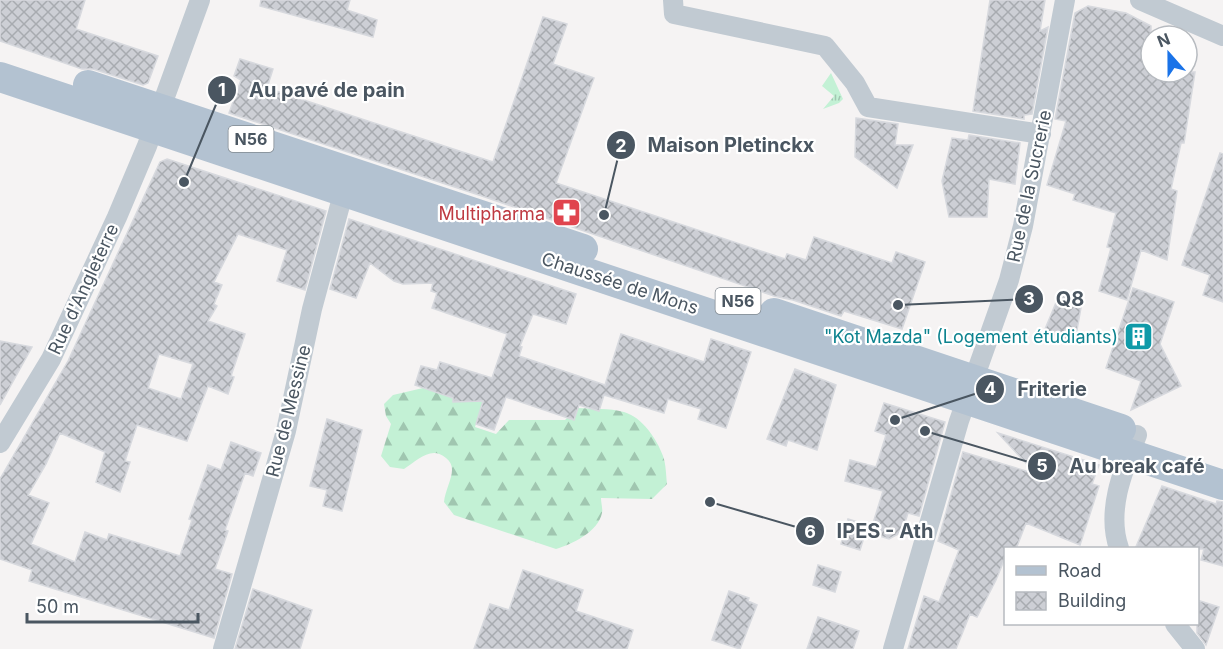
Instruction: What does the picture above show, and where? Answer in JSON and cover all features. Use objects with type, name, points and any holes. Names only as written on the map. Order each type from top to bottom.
[{"type":"main road","name":"Chaussée de Mons","points":[[0,56],[156,118],[346,182],[605,278],[1134,444],[1223,464]]},
{"type":"main road","name":"Chaussée de Mons","points":[[0,77],[156,118]]},
{"type":"main road","name":"Chaussée de Mons","points":[[1134,444],[1223,485]]},
{"type":"street","name":"Rue d'Angleterre","points":[[0,443],[51,359],[117,217],[200,0]]},
{"type":"street","name":"Rue de la Sucrerie","points":[[893,649],[970,391],[1009,280],[1023,226],[1065,0]]},
{"type":"street","points":[[1140,0],[1223,36]]},
{"type":"street","points":[[674,7],[825,46],[855,83],[868,107],[1041,134]]},
{"type":"street","name":"Rue de Messine","points":[[223,649],[286,431],[312,309],[346,182]]},
{"type":"street","points":[[1118,547],[1115,537],[1116,501],[1134,444]]},
{"type":"street","points":[[1176,625],[1195,649]]},
{"type":"green space","points":[[831,73],[843,99],[823,109],[834,96],[822,86]]},
{"type":"green space","points":[[433,376],[487,389],[475,427],[496,434],[509,420],[565,420],[577,408],[613,410],[631,415],[643,424],[657,443],[664,459],[667,484],[652,499],[601,498],[602,513],[595,526],[577,540],[556,549],[454,515],[444,502],[452,470],[446,458],[440,454],[430,454],[404,469],[390,467],[381,456],[391,424],[386,416],[384,404],[393,395],[423,388]]},
{"type":"building","points":[[0,0],[85,0],[76,29],[158,56],[148,83],[143,85],[93,69],[82,69],[0,41]]},
{"type":"building","points":[[261,0],[350,0],[347,10],[377,20],[373,37],[260,6]]},
{"type":"building","points":[[990,0],[1045,0],[1040,31],[1048,27],[1032,114],[1024,115],[1024,119],[973,111]]},
{"type":"building","points":[[1088,6],[1126,13],[1147,24],[1139,24],[1139,84],[1193,84],[1184,143],[1181,143],[1171,189],[1177,191],[1167,260],[1141,250],[1127,300],[1099,291],[1111,248],[1107,247],[1116,213],[1073,200],[1075,194],[1047,185],[1066,121],[1055,119],[1075,13]]},
{"type":"building","points":[[543,17],[567,24],[553,64],[594,78],[556,183],[785,259],[787,254],[806,260],[814,237],[892,263],[896,252],[925,262],[902,329],[844,311],[841,316],[774,296],[482,196],[229,113],[241,80],[234,76],[240,59],[273,69],[267,88],[493,162]]},
{"type":"building","points":[[856,118],[898,124],[895,145],[913,145],[897,188],[855,157]]},
{"type":"building","points":[[969,135],[1020,143],[1015,184],[989,179],[987,217],[949,217],[942,181],[952,138],[968,140]]},
{"type":"building","points":[[1220,153],[1223,154],[1223,302],[1203,295],[1210,275],[1182,265]]},
{"type":"building","points":[[167,159],[326,211],[305,290],[277,281],[287,250],[238,234],[214,282],[222,285],[214,304],[217,306],[208,321],[245,334],[231,376],[234,377],[228,394],[208,386],[187,441],[137,425],[125,461],[130,462],[120,492],[96,482],[105,452],[60,433],[28,495],[49,503],[31,544],[75,562],[85,532],[107,540],[109,534],[180,556],[192,520],[189,519],[208,465],[221,470],[231,442],[261,453],[253,476],[245,473],[225,530],[228,531],[215,569],[232,574],[214,638],[29,581],[32,570],[0,559],[0,479],[68,361],[160,162]],"holes":[[[159,354],[193,364],[181,399],[148,388]]]},
{"type":"building","points":[[349,219],[576,294],[566,324],[533,314],[520,346],[522,347],[519,356],[605,385],[621,334],[704,362],[711,339],[751,352],[726,428],[698,419],[701,409],[668,399],[664,413],[604,395],[599,411],[579,405],[574,420],[506,397],[494,430],[476,424],[483,401],[453,402],[453,398],[415,385],[421,366],[437,370],[440,362],[492,378],[507,334],[432,308],[437,293],[431,291],[433,283],[403,284],[394,281],[370,263],[356,298],[330,289]]},
{"type":"building","points":[[1133,288],[1174,302],[1160,344],[1181,386],[1131,410],[1141,381],[1106,368]]},
{"type":"building","points":[[1060,293],[1082,302],[1075,341],[1043,334]]},
{"type":"building","points":[[0,341],[32,347],[0,405]]},
{"type":"building","points":[[795,369],[836,385],[817,450],[788,440],[786,446],[767,439]]},
{"type":"building","points":[[884,403],[945,422],[919,516],[908,513],[902,532],[889,539],[870,533],[883,491],[845,481],[850,460],[876,467],[886,435],[875,431]]},
{"type":"building","points":[[327,419],[362,430],[342,511],[323,506],[327,490],[310,486]]},
{"type":"building","points":[[998,433],[1099,465],[1092,484],[1099,486],[1080,545],[1026,523],[1017,547],[1004,547],[1004,560],[996,580],[977,617],[970,614],[956,649],[908,649],[924,596],[939,602],[959,550],[938,541],[963,452],[1036,474]]},
{"type":"building","points":[[1162,486],[1216,504],[1217,501],[1223,502],[1223,566],[1201,560],[1204,549],[1199,549],[1199,547],[1136,547]]},
{"type":"building","points":[[848,519],[868,525],[860,550],[841,544]]},
{"type":"building","points":[[818,565],[841,572],[835,592],[813,585]]},
{"type":"building","points":[[523,570],[583,590],[576,611],[633,630],[627,649],[474,649],[490,604],[509,610]]},
{"type":"building","points":[[253,589],[312,610],[300,649],[235,649]]},
{"type":"building","points":[[729,591],[749,598],[748,601],[757,605],[740,649],[712,640]]},
{"type":"building","points":[[1199,601],[1219,607],[1206,645],[1197,633]]},
{"type":"building","points":[[818,617],[859,631],[853,649],[807,649]]},
{"type":"place","name":"Au pavé de pain","points":[[184,182]]},
{"type":"place","name":"Multipharma","points":[[566,213]]},
{"type":"place","name":"Maison Pletinckx","points":[[604,215]]},
{"type":"place","name":"Q8","points":[[898,305]]},
{"type":"place","name":"\"Kot Mazda\" (Logement étudiants)","points":[[1139,336]]},
{"type":"place","name":"Friterie","points":[[895,420]]},
{"type":"place","name":"Au break café","points":[[925,431]]},
{"type":"place","name":"IPES - Ath","points":[[710,502]]}]
